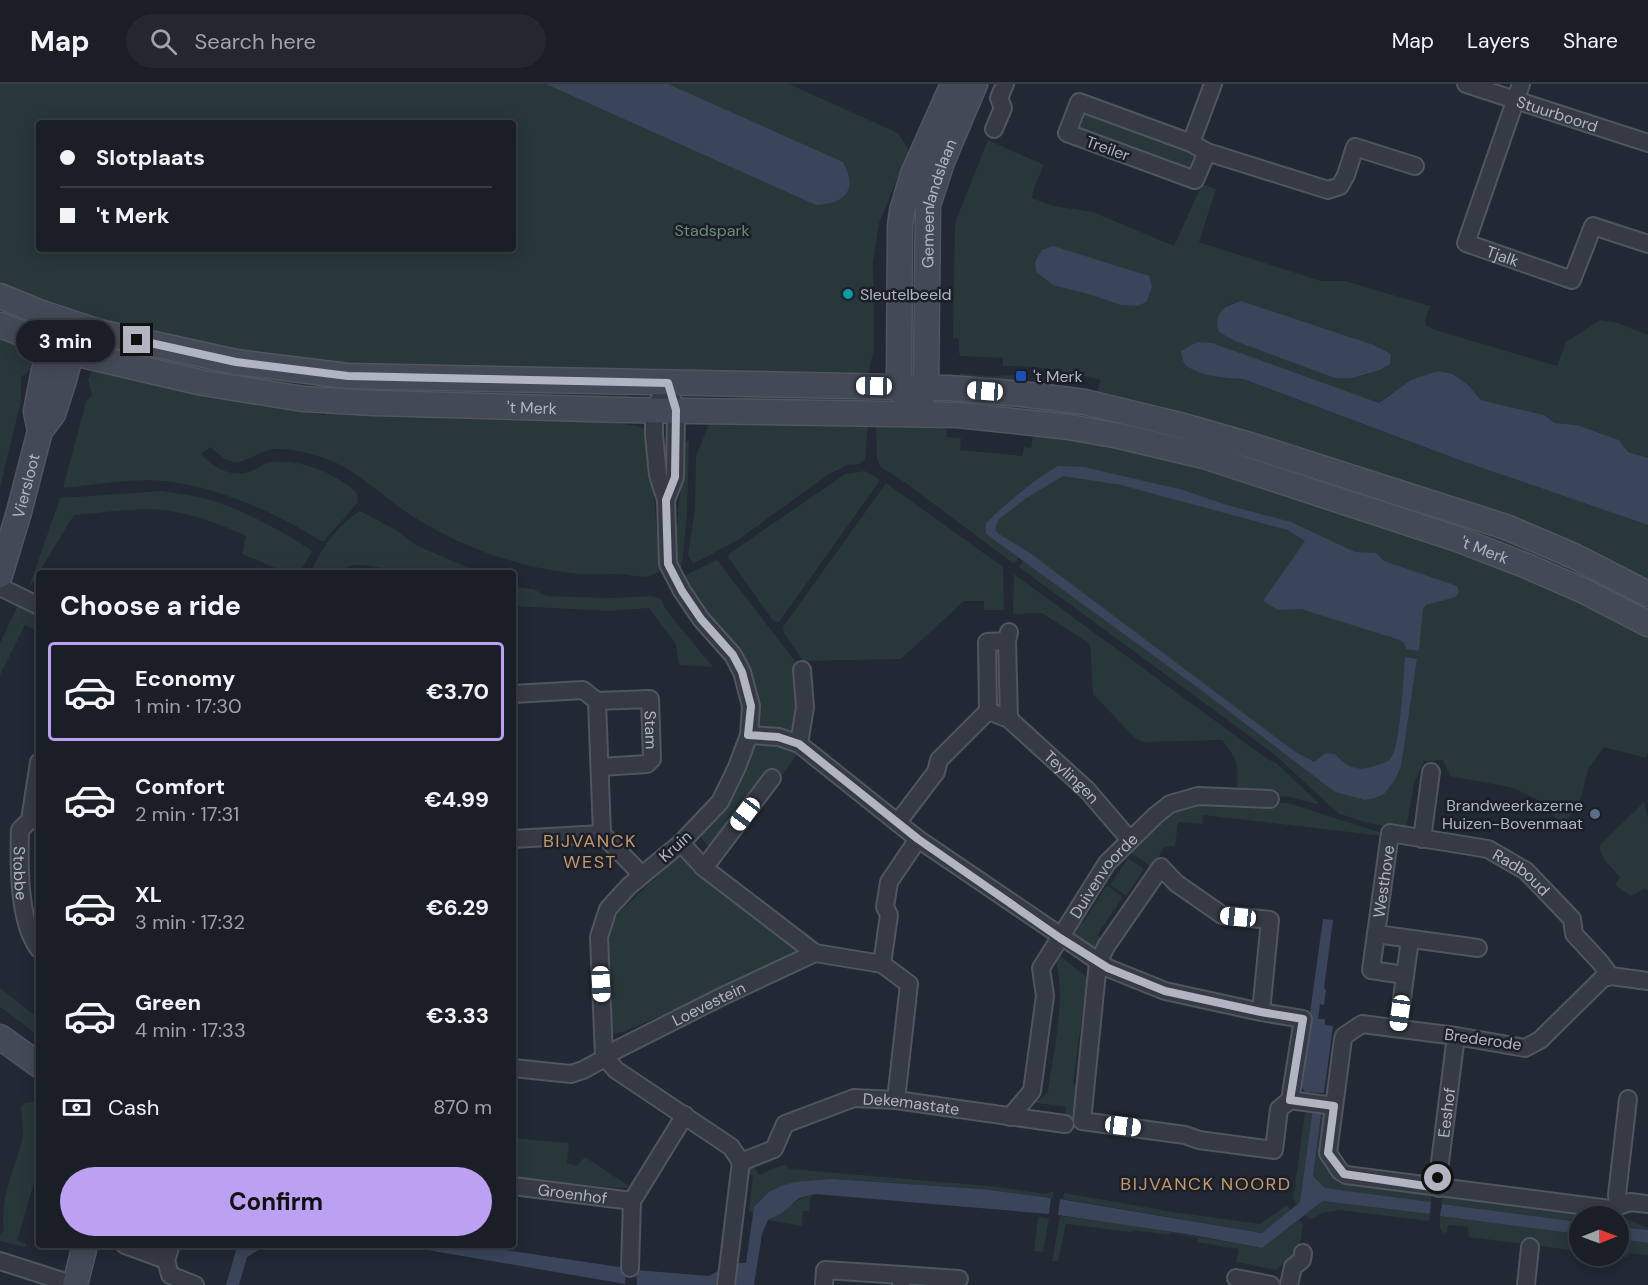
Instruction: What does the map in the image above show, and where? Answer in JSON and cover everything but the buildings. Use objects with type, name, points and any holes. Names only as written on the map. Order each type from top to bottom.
[{"type":"main road","name":"Gemeenlandslaan","points":[[899,387],[902,211],[913,174],[953,84]]},
{"type":"main road","name":"Gemeenlandslaan","points":[[915,414],[926,388],[928,205],[942,162],[975,84]]},
{"type":"main road","name":"'t Merk","points":[[0,296],[99,332],[236,362],[348,376],[899,387],[1022,394],[1074,400],[1190,428],[1506,527],[1574,556],[1648,594]]},
{"type":"main road","name":"Viersloot","points":[[0,575],[40,430],[36,411],[61,349],[69,322]]},
{"type":"main road","name":"'t Merk","points":[[0,325],[61,349],[203,382],[303,399],[374,403],[958,415],[1069,427],[1119,436],[1204,456],[1457,539],[1584,591],[1648,624]]},
{"type":"main road","points":[[899,387],[915,414]]},
{"type":"main road","points":[[0,1036],[36,1063]]},
{"type":"main road","points":[[75,1285],[84,1248]]},
{"type":"street","points":[[994,129],[1003,108],[999,98],[1005,84]]},
{"type":"street","points":[[1191,143],[1213,84]]},
{"type":"street","name":"Stuurboord","points":[[1466,84],[1518,92],[1648,143]]},
{"type":"street","name":"Tjalk","points":[[1518,92],[1466,243],[1572,280],[1593,226],[1648,244]]},
{"type":"street","name":"Treiler","points":[[1207,152],[1196,180],[1067,133],[1079,102],[1191,143],[1207,152],[1328,190],[1340,186],[1355,147],[1415,166]]},
{"type":"street","points":[[665,410],[668,383]]},
{"type":"street","name":"Kruin","points":[[604,1057],[599,937],[608,909],[628,886],[681,843],[720,802],[737,767],[748,735],[751,706],[742,672],[733,655],[701,619],[682,591],[668,564],[666,500],[658,475],[665,410]]},
{"type":"street","points":[[0,587],[36,605]]},
{"type":"street","points":[[898,822],[936,772],[939,760],[988,711],[987,642],[1008,637],[1009,719]]},
{"type":"street","points":[[799,744],[805,707],[802,670]]},
{"type":"street","name":"Stam","points":[[516,694],[583,690],[597,701],[650,699],[652,759],[647,764],[601,767]]},
{"type":"street","points":[[597,701],[602,834],[642,875]]},
{"type":"street","name":"Teylingen","points":[[988,711],[1009,719],[1088,790],[1130,840]]},
{"type":"street","points":[[748,735],[778,737],[799,744],[918,839],[1060,938],[1108,968],[1165,991],[1303,1019],[1298,1101],[1328,1105],[1328,1153],[1342,1173],[1439,1188],[1586,1206]]},
{"type":"street","points":[[1422,838],[1431,771]]},
{"type":"street","points":[[704,868],[772,778]]},
{"type":"street","name":"Stobbe","points":[[36,781],[30,820],[20,830],[19,875],[27,923],[36,944]]},
{"type":"street","name":"Duivenvoorde","points":[[1010,1117],[1032,1091],[1045,996],[1041,968],[1107,863],[1155,815],[1170,804],[1198,796],[1270,799]]},
{"type":"street","name":"Radboud","points":[[1390,833],[1488,849],[1526,871],[1572,919],[1574,934],[1600,962],[1608,977]]},
{"type":"street","name":"Westhove","points":[[1390,833],[1376,934],[1478,948]]},
{"type":"street","points":[[516,839],[602,834]]},
{"type":"street","points":[[882,964],[889,915],[885,907],[889,882],[918,839]]},
{"type":"street","points":[[681,843],[704,868],[815,953],[882,964],[909,984],[896,1100]]},
{"type":"street","points":[[1073,1123],[1098,962],[1107,945],[1161,867],[1176,884],[1222,915],[1270,920],[1261,1012]]},
{"type":"street","points":[[1376,934],[1371,970],[1406,975]]},
{"type":"street","points":[[1398,1028],[1410,939]]},
{"type":"street","name":"Loevestein","points":[[516,1068],[570,1074],[583,1070],[723,996],[815,953]]},
{"type":"street","points":[[1608,977],[1648,981]]},
{"type":"street","name":"Brederode","points":[[1328,1105],[1343,1037],[1358,1025],[1398,1028],[1525,1048],[1540,1040],[1599,982],[1608,977]]},
{"type":"street","name":"Eeshof","points":[[1439,1188],[1438,1178],[1456,1036]]},
{"type":"street","points":[[604,1057],[616,1070],[731,1147],[741,1162],[726,1285]]},
{"type":"street","name":"Dekemastate","points":[[741,1162],[774,1149],[785,1124],[854,1098],[896,1100],[1010,1117],[1185,1135],[1199,1140],[1274,1150],[1279,1109],[1298,1101]]},
{"type":"street","points":[[1628,1099],[1617,1195],[1619,1206],[1630,1202],[1648,1204]]},
{"type":"street","points":[[630,1268],[632,1201],[685,1115]]},
{"type":"street","name":"Groenhof","points":[[516,1186],[632,1201]]},
{"type":"street","points":[[1526,1285],[1530,1247]]},
{"type":"street","points":[[141,1248],[168,1253],[170,1275],[195,1285]]},
{"type":"street","points":[[1289,1285],[1293,1267],[1302,1260],[1303,1253]]},
{"type":"street","points":[[0,1261],[38,1280],[75,1285]]},
{"type":"street","points":[[824,1285],[825,1270],[902,1280],[959,1279]]},
{"type":"street","points":[[1236,1278],[1271,1285]]},
{"type":"green space","name":"Stadspark","points":[[0,84],[789,84],[898,133],[909,150],[879,223],[873,263],[874,350],[868,375],[379,371],[234,354],[94,318],[0,284]]},
{"type":"green space","points":[[1085,112],[1197,154],[1192,168],[1186,168],[1076,127],[1078,118]]},
{"type":"green space","points":[[988,140],[1044,165],[1032,198],[1053,206],[1093,212],[1174,246],[1202,184],[1216,189],[1199,242],[1321,281],[1345,281],[1430,306],[1425,320],[1426,325],[1435,330],[1557,366],[1566,342],[1600,320],[1617,323],[1648,335],[1648,458],[1628,452],[1619,440],[1577,425],[1555,423],[1544,415],[1481,400],[1468,385],[1453,374],[1438,371],[1392,393],[1379,403],[1197,342],[1181,352],[1217,377],[1243,379],[1462,461],[1648,525],[1648,579],[1095,395],[1101,380],[1052,370],[1003,366],[1003,358],[961,356],[959,339],[953,338],[955,223]],"holes":[[[1241,301],[1371,344],[1369,374],[1353,378],[1335,378],[1227,305]]]},
{"type":"green space","points":[[0,337],[27,350],[39,364],[21,377],[21,400],[0,488]]},
{"type":"green space","points":[[114,347],[141,355],[259,373],[628,392],[629,401],[307,392],[111,355]]},
{"type":"green space","points":[[94,367],[252,399],[274,408],[325,415],[339,408],[613,420],[640,427],[649,432],[660,571],[644,577],[580,574],[537,568],[495,556],[435,530],[339,464],[293,450],[266,451],[237,462],[221,456],[211,447],[201,454],[218,468],[232,473],[246,473],[271,462],[283,462],[306,465],[339,479],[357,493],[358,502],[324,541],[245,502],[184,484],[140,480],[63,488],[86,402],[92,395],[88,380]]},
{"type":"green space","points":[[960,373],[987,376],[1019,375],[1018,379],[986,382],[960,380]]},
{"type":"green space","points":[[765,395],[868,395],[868,400],[785,399],[719,404],[719,399]]},
{"type":"green space","points":[[960,396],[1122,417],[1513,538],[1604,579],[1648,606],[1648,616],[1461,533],[960,407]]},
{"type":"green space","points":[[876,421],[946,422],[947,437],[961,438],[960,450],[1022,456],[1024,447],[1031,448],[1033,435],[1065,433],[1248,477],[1455,545],[1648,632],[1648,753],[1646,758],[1604,747],[1588,769],[1575,811],[1561,825],[1544,803],[1514,788],[1450,776],[1443,760],[1424,761],[1414,784],[1406,830],[1368,823],[1339,814],[1275,755],[1019,567],[1024,560],[1019,557],[1014,564],[881,467],[877,459]]},
{"type":"green space","points":[[709,424],[868,425],[865,459],[859,464],[847,465],[829,474],[738,540],[693,564],[688,555],[695,508],[696,456]]},
{"type":"green space","points":[[689,440],[687,514],[682,566],[676,569],[675,551],[684,442]]},
{"type":"green space","points":[[865,471],[879,479],[879,482],[779,622],[773,621],[728,557],[730,553],[845,474]]},
{"type":"green space","points":[[886,483],[1003,567],[1004,610],[984,610],[984,601],[964,601],[901,659],[803,661],[784,633],[783,627]]},
{"type":"green space","points":[[161,491],[193,496],[226,505],[273,527],[312,551],[301,570],[280,570],[242,554],[246,536],[195,516],[151,509],[74,515],[40,570],[36,570],[36,577],[28,590],[60,498]]},
{"type":"green space","points":[[360,511],[396,530],[416,545],[473,570],[391,570],[352,565],[341,570],[312,570],[331,538]]},
{"type":"green space","points":[[717,560],[795,661],[798,682],[797,732],[757,726],[754,694],[679,578]]},
{"type":"green space","points":[[1014,574],[1269,760],[1275,762],[1319,803],[1290,797],[1237,793],[1237,765],[1222,740],[1144,742],[1136,739],[1093,694],[1090,644],[1042,613],[1013,614]]},
{"type":"green space","points":[[516,587],[533,589],[547,596],[610,598],[652,596],[661,599],[666,610],[713,667],[679,665],[676,644],[649,608],[609,611],[516,606]]},
{"type":"green space","points":[[20,601],[36,609],[36,630],[25,625],[0,675],[0,643]]},
{"type":"green space","points":[[753,747],[798,749],[796,756],[780,778],[768,772],[711,851],[699,834]]},
{"type":"green space","points":[[1198,800],[1288,803],[1382,833],[1383,836],[1203,815],[1202,824],[1178,822],[1175,846],[1164,847],[1153,868],[1131,853],[1153,831],[1150,827],[1164,815]]},
{"type":"green space","points":[[1644,802],[1648,818],[1648,890],[1644,889],[1631,896],[1615,885],[1620,877],[1605,861],[1599,846]]},
{"type":"green space","points":[[681,854],[798,950],[799,958],[623,1032],[609,1035],[607,941],[610,928],[622,909]]},
{"type":"green space","points":[[1128,858],[1144,869],[1126,896],[1110,885]]},
{"type":"green space","points":[[1107,885],[1123,897],[1097,935],[1105,941],[1097,952],[1069,938],[1077,922],[1083,923]]},
{"type":"green space","points":[[1058,954],[1093,982],[1092,989],[1086,988],[1073,1084],[1080,1085],[1075,1122],[1065,1120],[1066,1107],[1030,1102],[1028,1112],[1023,1112],[1031,1099],[1040,1100],[1048,1091],[1059,1006],[1060,989],[1055,958]]},
{"type":"green space","points":[[0,988],[36,1017],[36,1034],[0,1007]]},
{"type":"green space","points":[[36,1101],[36,1175],[17,1241],[26,1244],[25,1247],[0,1241],[0,1234],[4,1230],[4,1207],[8,1187],[22,1140],[21,1107],[24,1103]]},
{"type":"green space","points":[[1306,1106],[1313,1107],[1300,1202],[1297,1205],[1293,1199]]},
{"type":"green space","points":[[1322,1108],[1328,1116],[1323,1156],[1346,1179],[1345,1184],[1428,1195],[1429,1190],[1432,1191],[1431,1202],[1325,1188],[1313,1176]]},
{"type":"green space","points":[[516,1138],[569,1143],[567,1163],[576,1166],[585,1157],[632,1188],[516,1178]]},
{"type":"green space","points":[[753,1164],[759,1175],[785,1164],[790,1169],[990,1186],[1045,1194],[1054,1191],[1053,1198],[981,1189],[832,1179],[754,1207],[754,1212],[749,1211],[753,1175],[748,1174]]},
{"type":"green space","points":[[1064,1193],[1260,1224],[1287,1205],[1291,1210],[1262,1233],[1063,1199]]},
{"type":"green space","points":[[1450,1193],[1450,1197],[1519,1207],[1520,1202],[1537,1204],[1537,1210],[1569,1213],[1569,1221],[1442,1204],[1443,1194]]},
{"type":"green space","points":[[811,1195],[809,1211],[803,1211],[802,1226],[768,1220],[799,1199]]},
{"type":"green space","points":[[1323,1201],[1430,1214],[1429,1221],[1339,1210],[1322,1213],[1310,1220],[1305,1215]]},
{"type":"green space","points":[[1060,1216],[1132,1225],[1261,1248],[1299,1220],[1303,1224],[1299,1252],[1276,1270],[1236,1262],[1239,1249],[1197,1242],[1198,1238],[1170,1233],[1169,1235],[1132,1230],[1131,1232],[1066,1224],[1058,1261],[1052,1261]]},
{"type":"green space","points":[[1440,1216],[1569,1233],[1569,1250],[1469,1237],[1468,1227],[1448,1225],[1446,1234],[1443,1233]]},
{"type":"green space","points":[[1038,1217],[1049,1219],[1043,1252],[1034,1251]]},
{"type":"green space","points":[[1629,1220],[1648,1228],[1648,1230],[1629,1228]]},
{"type":"green space","points":[[1629,1240],[1648,1243],[1648,1255],[1629,1253]]},
{"type":"water","points":[[546,84],[668,84],[843,162],[849,187],[842,198],[835,202],[816,205]]},
{"type":"water","points":[[1053,246],[1149,276],[1152,287],[1146,302],[1138,306],[1121,305],[1053,285],[1036,272],[1035,262],[1042,250]]},
{"type":"water","points":[[1241,301],[1371,344],[1391,354],[1390,364],[1380,370],[1353,378],[1335,378],[1235,341],[1219,332],[1218,319],[1225,308]]},
{"type":"water","points":[[1197,342],[1212,343],[1379,403],[1411,380],[1438,371],[1453,374],[1468,385],[1481,400],[1544,415],[1555,423],[1577,425],[1619,440],[1628,452],[1648,458],[1648,525],[1462,461],[1243,379],[1196,371],[1184,363],[1181,351]]},
{"type":"water","points":[[1058,466],[1084,467],[1183,490],[1227,505],[1291,522],[1355,552],[1376,553],[1384,561],[1457,586],[1459,592],[1456,597],[1426,605],[1423,609],[1419,651],[1406,649],[1400,640],[1301,609],[1278,610],[1263,601],[1305,541],[1288,530],[1121,485],[1063,476],[1025,499],[998,520],[995,530],[999,534],[1030,553],[1294,751],[1314,762],[1326,753],[1335,754],[1347,764],[1360,769],[1385,763],[1391,758],[1399,725],[1405,657],[1417,659],[1401,766],[1395,780],[1384,794],[1365,800],[1335,792],[1201,690],[986,534],[986,523],[1020,492]]},
{"type":"water","points":[[1323,919],[1333,920],[1324,1005],[1320,1004],[1318,1019],[1325,1019],[1325,1025],[1333,1026],[1324,1093],[1305,1092],[1300,1085]]},
{"type":"water","points":[[1313,1107],[1322,1108],[1313,1176],[1325,1188],[1431,1202],[1430,1214],[1323,1201],[1262,1248],[1187,1234],[1058,1215],[1060,1199],[1262,1233],[1300,1202]]},
{"type":"water","points":[[832,1179],[981,1189],[1051,1198],[1049,1214],[815,1194],[799,1198],[782,1213],[768,1220],[762,1234],[754,1285],[637,1285],[636,1270],[709,1276],[733,1263],[746,1263],[754,1207],[769,1192],[795,1182]]},
{"type":"water","points":[[1442,1204],[1569,1221],[1569,1233],[1440,1216]]},
{"type":"water","points":[[1629,1228],[1648,1230],[1648,1243],[1629,1240]]},
{"type":"water","points":[[237,1248],[262,1248],[247,1257],[239,1285],[226,1285]]},
{"type":"water","points":[[416,1248],[492,1248],[626,1268],[625,1284]]},
{"type":"place","name":"Sleutelbeeld","points":[[848,294]]},
{"type":"place","name":"'t Merk","points":[[1021,376]]},
{"type":"place","name":"Brandweerkazerne Huizen-Bovenmaat","points":[[1595,814]]},
{"type":"district","name":"BIJVANCK WEST","points":[[590,852]]},
{"type":"district","name":"BIJVANCK NOORD","points":[[1206,1184]]},
{"type":"route","points":[[137,340],[236,362],[348,376],[668,383],[676,410],[675,477],[666,500],[668,564],[682,591],[701,619],[733,655],[742,672],[751,706],[748,735],[778,737],[799,744],[918,839],[1060,938],[1108,968],[1165,991],[1303,1019],[1290,1100],[1334,1106],[1328,1153],[1340,1172],[1439,1188],[1438,1178]]}]
